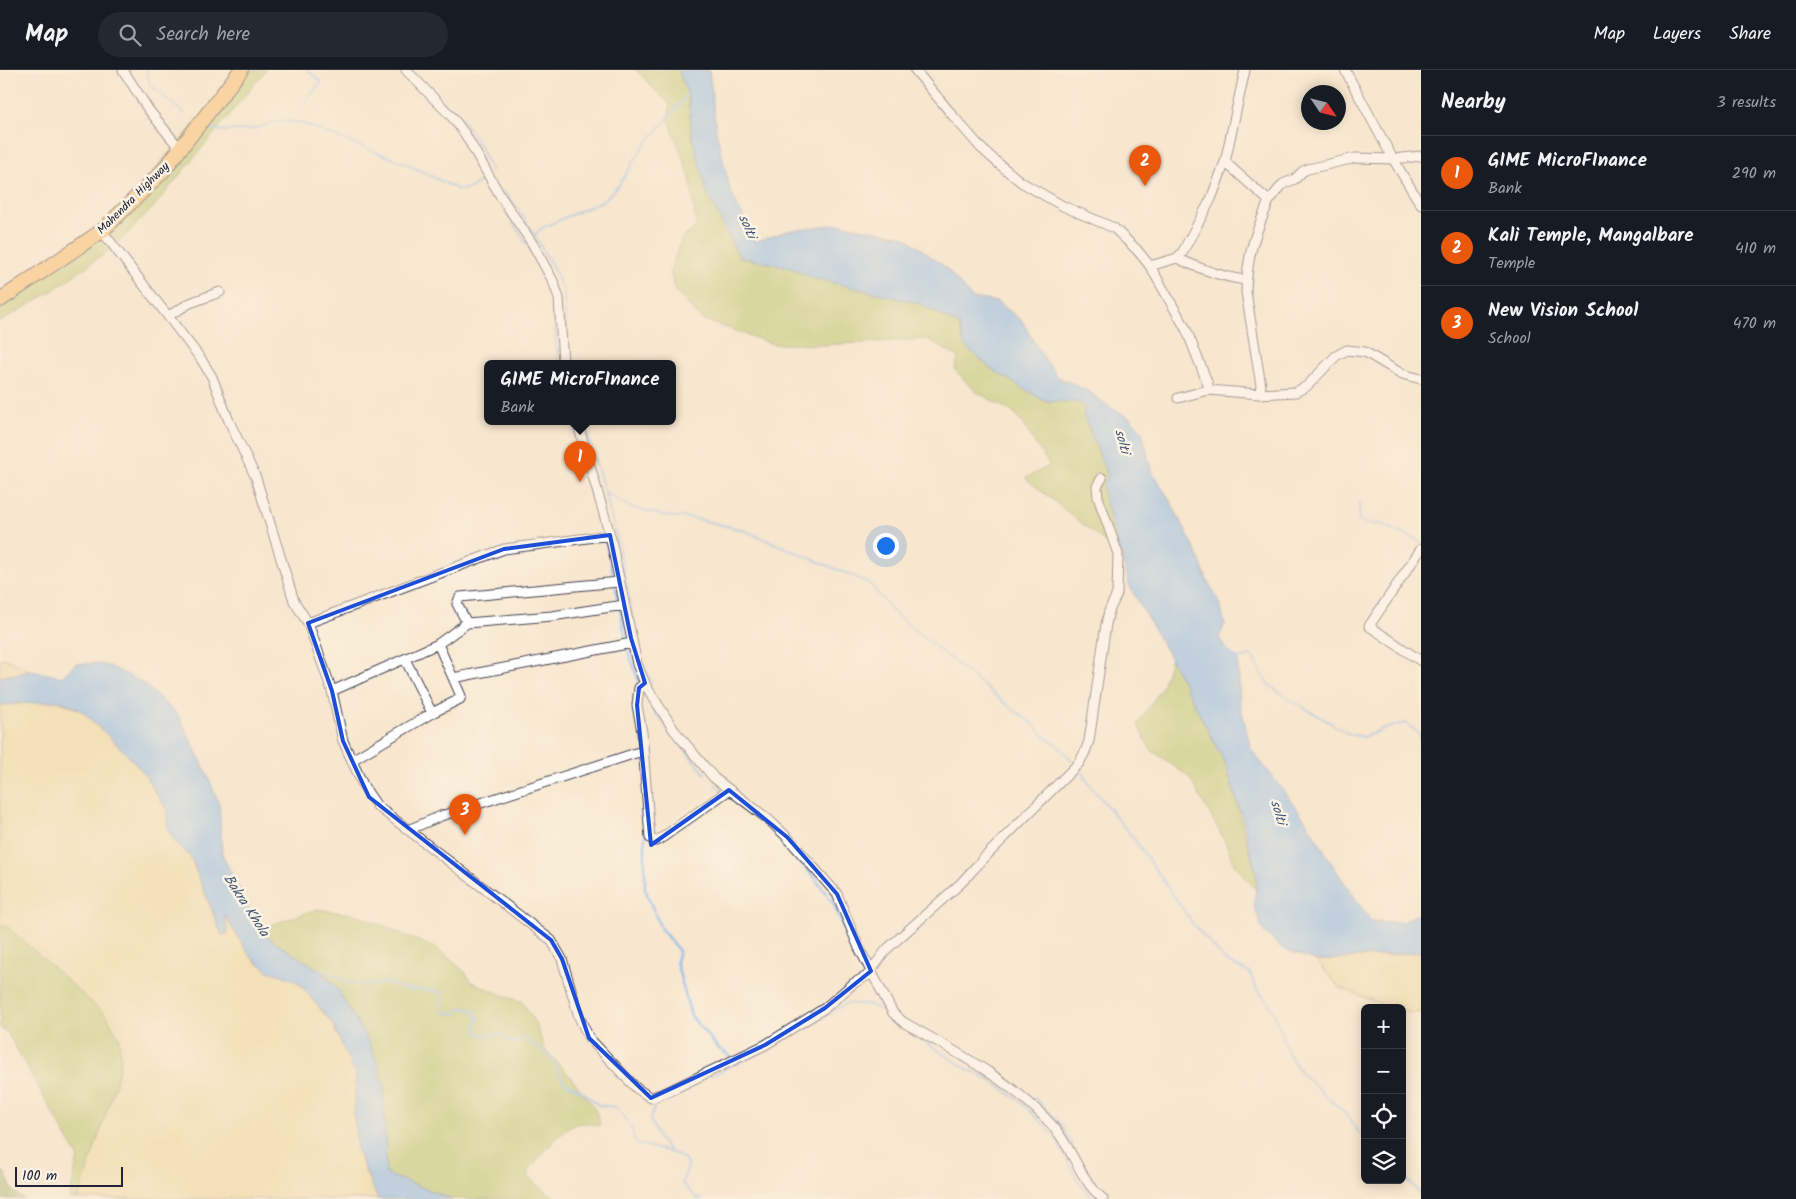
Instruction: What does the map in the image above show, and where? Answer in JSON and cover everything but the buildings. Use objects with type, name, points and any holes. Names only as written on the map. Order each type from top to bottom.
[{"type":"highway","name":"Mahendra Highway","points":[[0,300],[102,231],[163,171],[241,70]]},
{"type":"street","points":[[123,70],[148,109],[180,149]]},
{"type":"street","points":[[406,70],[452,116],[466,134],[501,197],[532,243],[554,281],[559,298],[563,360]]},
{"type":"street","points":[[915,70],[981,148],[1021,182],[1063,206],[1114,228],[1137,250],[1150,266],[1186,328],[1208,384],[1208,390]]},
{"type":"street","points":[[1150,266],[1178,258],[1211,199],[1225,162],[1245,70]]},
{"type":"street","points":[[1344,70],[1393,159],[1421,205]]},
{"type":"street","points":[[1259,394],[1262,386],[1246,292],[1246,280],[1250,251],[1269,201],[1283,184],[1300,176],[1303,171],[1308,169],[1355,158],[1393,159],[1421,156]]},
{"type":"street","points":[[1225,162],[1269,201]]},
{"type":"street","points":[[102,231],[201,359],[212,377],[229,421],[256,478],[294,601],[308,623],[332,691],[343,741],[369,797],[377,806],[551,940],[562,959],[579,1017],[589,1038],[636,1088],[651,1098],[765,1046],[825,1008],[871,971],[887,949],[961,882],[1075,767],[1085,752],[1089,741],[1106,624],[1109,611],[1118,594],[1118,554],[1098,497],[1097,486],[1102,478]]},
{"type":"street","points":[[1178,258],[1209,272],[1225,277],[1246,280]]},
{"type":"street","points":[[168,316],[190,303],[220,292]]},
{"type":"street","points":[[1178,398],[1208,390],[1259,394],[1296,392],[1312,382],[1336,356],[1347,350],[1365,352],[1402,374],[1421,379]]},
{"type":"street","points":[[578,425],[610,535],[637,664],[645,684],[674,730],[714,778],[768,819],[788,837],[836,894],[859,948],[894,1013],[903,1022],[991,1074],[1034,1106],[1059,1132],[1084,1178],[1103,1199]]},
{"type":"street","points":[[308,623],[504,549],[610,535]]},
{"type":"street","points":[[1421,549],[1369,626],[1421,661]]},
{"type":"street","points":[[467,623],[457,604],[460,597],[619,582]]},
{"type":"street","points":[[332,691],[438,644],[467,623],[552,616],[624,605]]},
{"type":"street","points":[[352,760],[432,713],[460,699],[461,696],[438,644]]},
{"type":"street","points":[[453,678],[632,644]]},
{"type":"street","points":[[405,659],[432,713]]},
{"type":"street","points":[[645,684],[639,688],[637,705],[642,732],[650,838],[654,841],[663,837],[729,790]]},
{"type":"street","points":[[408,830],[450,813],[642,751]]},
{"type":"highlighted area","points":[[610,535],[631,638],[645,683],[639,688],[637,705],[651,845],[729,790],[787,837],[837,894],[871,971],[825,1008],[765,1045],[651,1098],[589,1038],[562,959],[551,940],[369,797],[343,741],[332,691],[308,623],[504,549]]},
{"type":"green space","points":[[241,70],[266,70],[151,210],[115,246],[52,291],[0,322],[0,300],[102,231]]},
{"type":"green space","points":[[636,70],[678,70],[688,94],[692,136],[739,257],[789,267],[813,278],[918,303],[959,325],[965,345],[990,368],[1044,401],[1076,402],[1085,405],[1083,413],[1108,477],[1119,553],[1025,478],[1050,466],[1016,414],[975,391],[955,370],[958,357],[927,339],[826,345],[773,344],[701,319],[674,290],[670,270],[682,238],[696,227],[690,177],[668,118],[670,105]]},
{"type":"green space","points":[[1171,659],[1226,765],[1257,879],[1256,890],[1234,864],[1226,843],[1189,777],[1150,749],[1138,724],[1162,687]]},
{"type":"green space","points":[[317,909],[358,915],[439,950],[465,972],[472,982],[509,998],[522,1001],[537,1026],[544,1048],[591,1103],[598,1115],[600,1126],[583,1123],[571,1127],[550,1145],[527,1173],[534,1183],[557,1199],[452,1199],[386,1174],[378,1064],[368,1041],[336,987],[320,970],[274,942],[259,929]]},
{"type":"green space","points":[[0,924],[9,928],[107,1016],[119,1037],[121,1060],[116,1083],[78,1199],[69,1199],[78,1157],[7,1032],[0,1028]]},
{"type":"green space","points":[[0,1168],[5,1173],[13,1191],[24,1199],[0,1199]]},
{"type":"sand","points":[[3,658],[32,671],[0,677],[0,660]]},
{"type":"sand","points":[[58,701],[82,711],[143,772],[167,811],[168,830],[174,840],[191,858],[222,935],[223,913],[250,956],[258,964],[291,978],[301,985],[332,1023],[356,1076],[361,1162],[378,1199],[78,1199],[116,1083],[121,1060],[119,1037],[107,1016],[9,928],[0,924],[0,705]]},
{"type":"sand","points":[[1421,952],[1421,1013],[1406,1012],[1406,1004],[1381,1004],[1339,987],[1317,961]]},
{"type":"water","name":"solti","points":[[678,70],[709,70],[716,130],[730,190],[755,242],[787,231],[837,224],[904,236],[945,267],[972,298],[998,302],[1022,321],[1038,349],[1058,377],[1088,391],[1110,407],[1130,418],[1142,431],[1151,470],[1169,499],[1197,553],[1207,580],[1218,599],[1225,624],[1219,637],[1226,650],[1238,659],[1240,704],[1251,749],[1304,818],[1336,870],[1371,921],[1403,922],[1415,915],[1421,915],[1421,952],[1317,961],[1283,949],[1263,931],[1254,905],[1257,879],[1244,823],[1226,765],[1171,659],[1130,587],[1104,497],[1102,485],[1108,477],[1083,413],[1084,405],[1076,402],[1044,401],[990,368],[964,345],[959,325],[918,303],[813,278],[789,267],[739,257],[707,193],[692,136],[688,94]]},
{"type":"water","name":"Bakra Khola","points":[[96,663],[112,667],[143,683],[178,715],[205,769],[219,804],[222,854],[259,929],[274,942],[319,970],[336,987],[368,1041],[378,1064],[384,1085],[386,1174],[452,1199],[378,1199],[357,1151],[354,1113],[356,1076],[332,1023],[301,985],[291,978],[268,971],[250,956],[224,915],[228,934],[222,935],[191,858],[174,840],[168,830],[167,810],[143,772],[124,751],[82,711],[68,704],[58,701],[0,705],[0,677],[32,671],[62,677],[75,664]]},
{"type":"waterway","points":[[146,70],[150,85],[185,114]]},
{"type":"waterway","points":[[304,104],[321,82],[308,70]]},
{"type":"waterway","points":[[568,360],[564,294],[557,275],[535,236],[540,229],[604,200],[619,185],[643,147],[689,93]]},
{"type":"waterway","points":[[441,100],[462,118],[478,143],[491,170]]},
{"type":"waterway","points":[[203,128],[225,131],[253,129],[278,121],[298,122],[407,164],[459,190],[471,188],[484,178],[529,247],[552,293],[558,360]]},
{"type":"waterway","points":[[503,192],[516,206],[535,236]]},
{"type":"waterway","points":[[573,425],[604,534]]},
{"type":"waterway","points":[[584,425],[605,493],[630,507],[665,516],[693,518],[743,530],[869,583],[893,612],[1035,726],[1072,760]]},
{"type":"waterway","points":[[605,493],[617,538],[641,659],[652,684]]},
{"type":"waterway","points":[[1359,503],[1359,521],[1373,525],[1379,523],[1421,542]]},
{"type":"waterway","points":[[605,538],[614,580]]},
{"type":"waterway","points":[[615,585],[618,603]]},
{"type":"waterway","points":[[620,609],[626,641]]},
{"type":"waterway","points":[[627,647],[639,683],[637,685]]},
{"type":"waterway","points":[[1224,648],[1238,659],[1252,656],[1267,683],[1286,697],[1349,734],[1364,737],[1405,723],[1419,733],[1421,750]]},
{"type":"waterway","points":[[643,690],[654,711],[669,729]]},
{"type":"waterway","points":[[678,741],[705,774]]},
{"type":"waterway","points":[[1079,767],[1090,785],[1135,840],[1193,924],[1226,961],[1250,973],[1257,990],[1267,1000],[1275,1015],[1288,1053],[1301,1073],[1348,1116],[1361,1134]]},
{"type":"waterway","points":[[715,784],[723,791]]},
{"type":"waterway","points":[[727,795],[762,821]]},
{"type":"waterway","points":[[765,824],[779,839]]},
{"type":"waterway","points":[[645,831],[645,889],[661,929],[679,951],[676,961],[691,1016],[718,1048],[731,1057]]},
{"type":"waterway","points":[[783,843],[814,877],[833,903],[863,974]]},
{"type":"waterway","points":[[319,970],[346,982],[371,985],[387,983],[408,990],[439,992],[442,999],[441,1008],[446,1013],[456,1013],[460,1008],[473,1010],[479,1019],[476,1023],[477,1029],[482,1035],[503,1034],[505,1040],[518,1043],[523,1037],[527,1038],[529,1042],[551,1057],[564,1082],[585,1093],[598,1105],[616,1107],[630,1125],[636,1144],[669,1152],[684,1159],[688,1166],[682,1183],[697,1199],[702,1199]]},
{"type":"waterway","points":[[872,990],[885,1012],[895,1021]]},
{"type":"waterway","points":[[710,1076],[754,1056],[847,1003],[870,1005],[885,1012]]},
{"type":"waterway","points":[[903,1027],[965,1068],[990,1080],[1021,1102],[1054,1135],[1078,1181],[1093,1199]]},
{"type":"waterway","points":[[1035,1098],[1062,1126],[1072,1145]]},
{"type":"waterway","points":[[658,1100],[650,1119],[659,1139],[669,1150]]},
{"type":"waterway","points":[[1086,1171],[1098,1188],[1111,1199]]},
{"type":"waterway","points":[[1406,1178],[1421,1195]]},
{"type":"place","name":"Kali Temple, Mangalbare","points":[[1145,186]]},
{"type":"place","name":"GIME MicroFInance","points":[[580,482]]},
{"type":"place","name":"New Vision School","points":[[465,835]]}]
